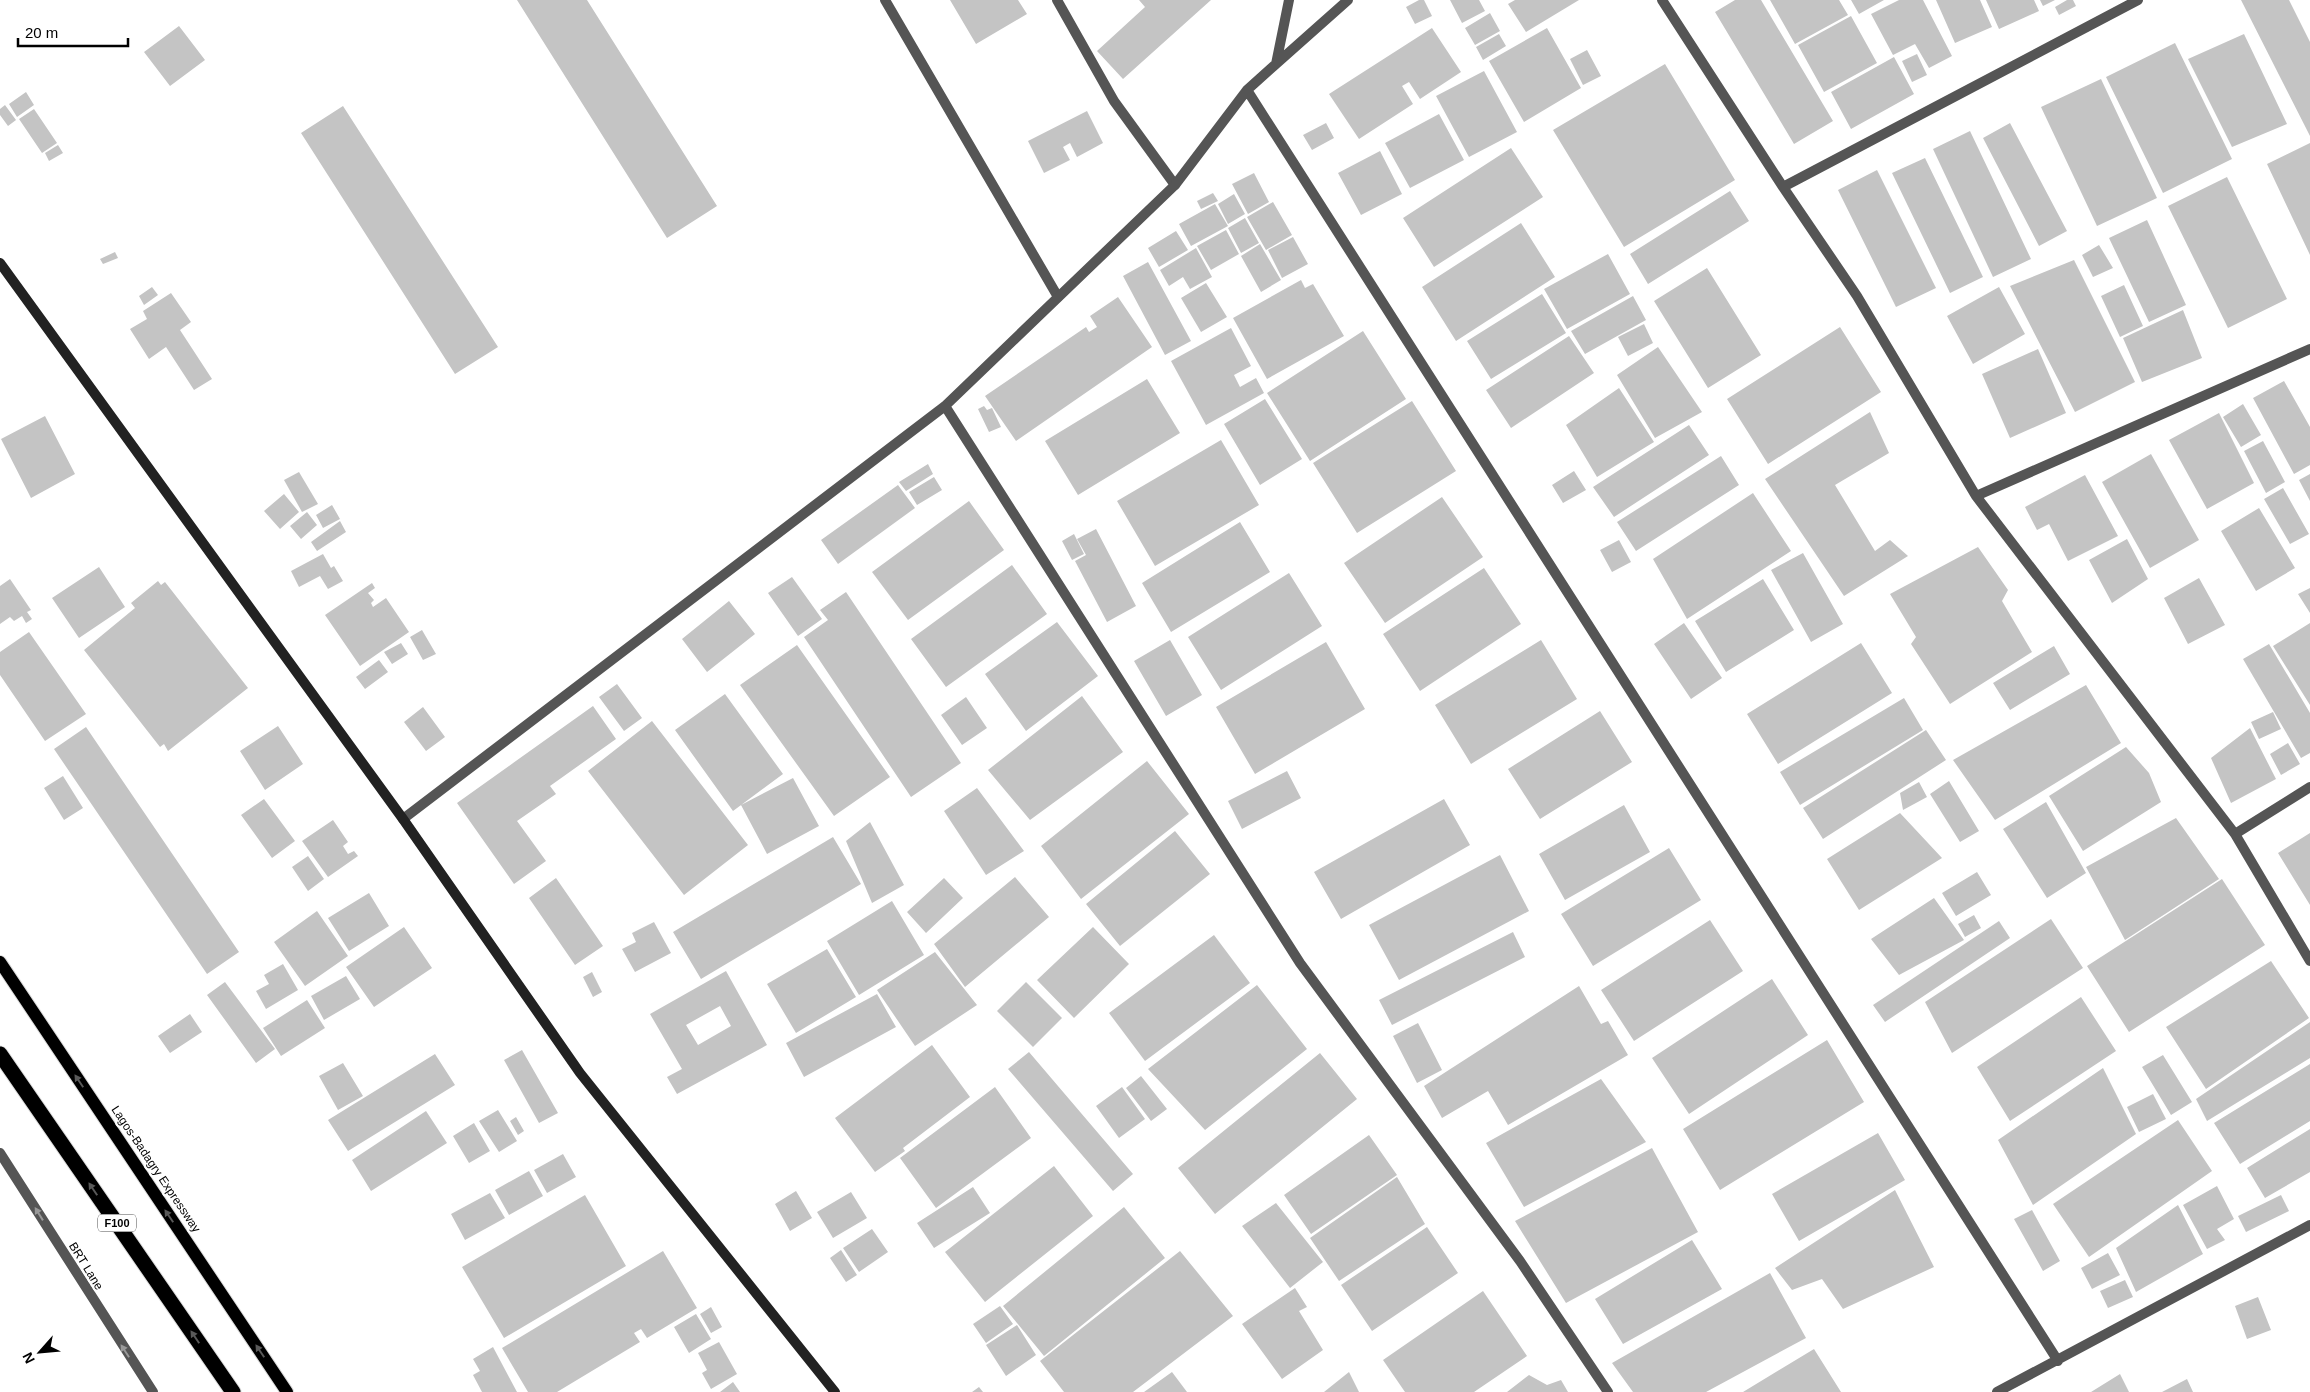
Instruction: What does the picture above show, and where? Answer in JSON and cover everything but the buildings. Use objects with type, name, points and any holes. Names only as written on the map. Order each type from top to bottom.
[{"type":"highway","name":"F100","points":[[0,1054],[233,1392]]},
{"type":"main road","points":[[0,263],[403,819],[580,1073],[835,1391]]},
{"type":"main road","name":"Lagos-Badagry Expressway","points":[[0,962],[287,1392]]},
{"type":"street","points":[[886,0],[1058,297]]},
{"type":"street","points":[[1057,0],[1114,101],[1175,185]]},
{"type":"street","points":[[1276,64],[1289,0]]},
{"type":"street","points":[[403,819],[945,406],[1175,185],[1247,90],[1348,0]]},
{"type":"street","points":[[1662,0],[1783,187],[1857,296],[1976,496],[2235,834],[2310,961]]},
{"type":"street","points":[[1783,187],[2138,0]]},
{"type":"street","points":[[1247,90],[2058,1360]]},
{"type":"street","points":[[1976,496],[2310,348]]},
{"type":"street","points":[[945,406],[1300,963],[1520,1261],[1608,1392]]},
{"type":"street","points":[[2235,834],[2310,787]]},
{"type":"street","name":"BRT Lane","points":[[0,1153],[153,1392]]},
{"type":"street","points":[[1996,1392],[2310,1225]]}]
